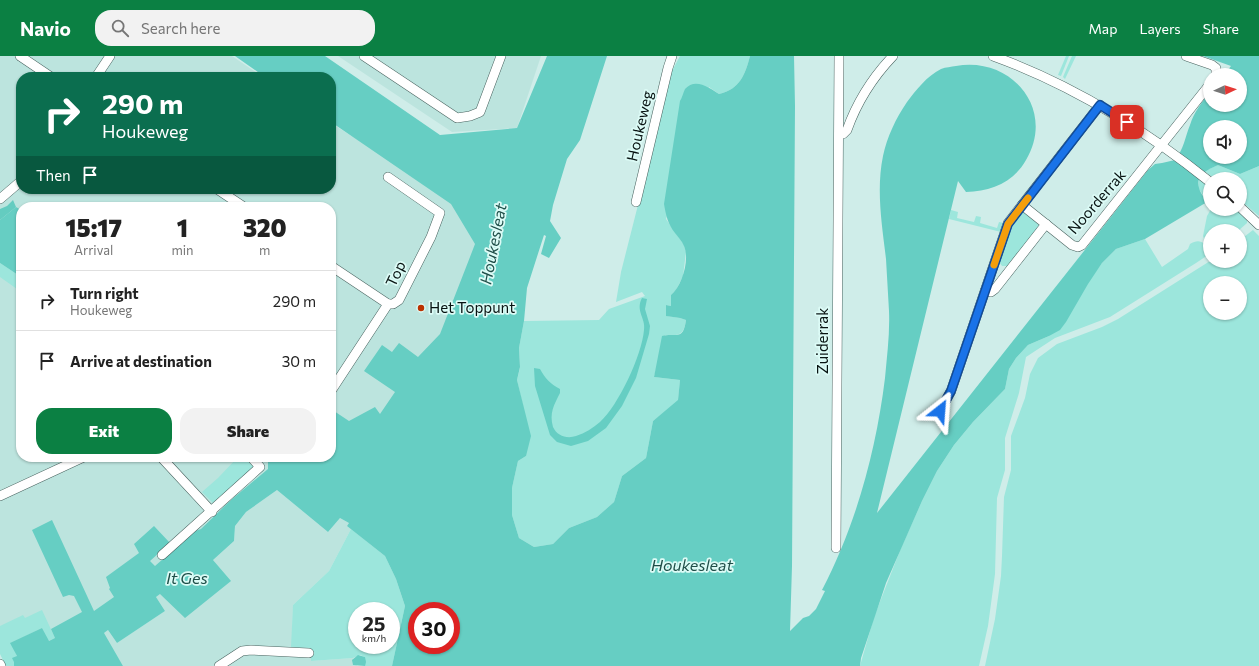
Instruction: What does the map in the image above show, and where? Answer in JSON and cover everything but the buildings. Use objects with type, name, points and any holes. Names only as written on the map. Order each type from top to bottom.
[{"type":"street","points":[[20,56],[44,72]]},
{"type":"street","points":[[99,72],[110,56]]},
{"type":"street","points":[[364,56],[457,118],[470,116],[480,112],[501,56]]},
{"type":"street","name":"Houkeweg","points":[[636,202],[672,56]]},
{"type":"street","name":"Zuiderrak","points":[[836,548],[839,56]]},
{"type":"street","points":[[839,134],[843,134],[847,130],[864,92],[893,56]]},
{"type":"street","points":[[993,56],[1031,71],[1100,105],[1165,148],[1203,177]]},
{"type":"street","points":[[1186,56],[1212,65],[1216,68]]},
{"type":"street","points":[[1165,148],[1203,94]]},
{"type":"street","points":[[940,411],[951,391],[1008,224],[1100,105]]},
{"type":"street","name":"Noorderrak","points":[[1022,205],[1072,245],[1078,247],[1082,245],[1165,148]]},
{"type":"street","name":"Top","points":[[336,383],[388,304],[391,305],[396,303],[404,292],[431,237],[440,213],[388,177]]},
{"type":"street","points":[[0,199],[16,185]]},
{"type":"street","points":[[224,194],[236,202]]},
{"type":"street","points":[[1247,214],[1257,224]]},
{"type":"street","name":"Noorderrak","points":[[985,291],[991,292],[995,288],[1046,224]]},
{"type":"street","points":[[336,269],[388,304]]},
{"type":"street","points":[[0,496],[73,462]]},
{"type":"street","points":[[166,462],[212,512]]},
{"type":"street","points":[[162,555],[212,512],[260,467],[256,462]]},
{"type":"street","points":[[219,666],[242,651],[250,650],[309,653]]},
{"type":"shaded area","points":[[0,56],[232,56],[256,72],[16,72],[16,194],[336,194],[336,126],[455,201],[481,241],[424,422],[336,423],[336,202],[16,202],[16,223],[0,237]]},
{"type":"shaded area","points":[[338,56],[541,56],[517,128],[452,132]]},
{"type":"shaded area","points":[[0,267],[16,278],[16,462],[271,462],[274,464],[147,579],[57,642],[24,653],[2,648],[0,644]]},
{"type":"shaded area","points":[[277,490],[328,532],[340,518],[349,523],[347,526],[351,529],[329,571],[293,605],[292,647],[312,648],[311,661],[353,658],[357,666],[123,666],[103,634],[108,630],[117,643],[165,611],[156,597],[160,594],[230,581],[213,560],[234,541],[235,526],[246,512]]},
{"type":"green space","points":[[680,56],[750,56],[744,75],[732,89],[719,94],[709,87],[666,219],[684,245],[686,252],[683,276],[676,290],[671,295],[671,306],[666,305],[667,316],[686,320],[684,329],[680,334],[665,335],[654,377],[680,380],[678,401],[653,421],[646,458],[622,476],[614,502],[597,517],[569,528],[553,544],[534,547],[519,538],[512,515],[512,488],[518,461],[526,456],[523,406],[517,380],[520,368],[519,348],[524,321],[599,320],[609,309],[645,296],[642,292],[616,302],[621,272],[672,71]]},
{"type":"green space","points":[[1066,56],[1069,56],[1061,76],[1058,75]]},
{"type":"green space","points":[[1072,56],[1076,56],[1065,79],[1063,77]]},
{"type":"green space","points":[[1218,165],[1235,172],[1205,172],[1204,171]]},
{"type":"green space","points":[[1259,166],[1259,216],[1247,206],[1247,172],[1245,172]]},
{"type":"green space","points":[[1199,179],[1203,182],[1203,195],[1198,188]]},
{"type":"green space","points":[[13,200],[16,207],[0,220],[0,209],[7,206]]},
{"type":"green space","points":[[951,210],[958,212],[957,218],[974,222],[976,216],[981,217],[980,223],[997,228],[999,222],[1004,223],[1001,232],[949,219]]},
{"type":"green space","points":[[1022,212],[1025,212],[1039,226],[1008,266],[1002,266],[999,262],[1009,227]]},
{"type":"green space","points":[[1207,216],[1243,216],[1247,220],[1246,224],[1205,224]]},
{"type":"green space","points":[[1253,230],[1259,236],[1259,666],[985,666],[995,619],[1001,576],[1004,497],[1011,470],[1011,436],[1025,398],[1030,374],[1038,358],[1057,344],[1102,327],[1118,319],[1203,265],[1203,268],[1247,268],[1247,235]]},
{"type":"green space","points":[[1145,239],[1162,267],[1188,249],[1190,244],[1199,241],[1203,242],[1203,258],[1110,317],[1055,338],[1026,357],[1019,393],[1005,438],[1005,470],[997,498],[995,574],[988,626],[979,666],[860,666],[874,617],[901,548],[937,471],[954,445],[973,422],[1005,389],[1009,369],[1016,358],[1028,345],[1049,336],[1102,263],[1116,249]]},
{"type":"green space","points":[[0,263],[16,274],[16,288],[0,277]]},
{"type":"green space","points":[[233,462],[250,462],[255,467],[214,504],[202,492]]},
{"type":"green space","points":[[351,529],[385,556],[396,579],[405,606],[400,629],[400,602],[348,602],[348,654],[395,654],[392,666],[365,666],[365,657],[360,655],[353,658],[311,661],[311,648],[291,647],[293,605],[329,571]]},
{"type":"green space","points":[[42,610],[55,638],[48,641],[42,628],[11,643],[17,656],[14,666],[6,666],[0,654],[0,626],[23,615],[25,618]]},
{"type":"water","name":"Houkesleat","points":[[235,56],[325,56],[440,135],[517,128],[547,56],[607,56],[580,140],[567,159],[553,205],[550,221],[561,238],[549,258],[541,254],[546,236],[544,235],[527,288],[524,321],[519,348],[520,367],[517,380],[531,436],[526,456],[518,461],[512,488],[512,515],[519,538],[534,547],[553,544],[569,528],[597,517],[614,502],[622,476],[646,458],[653,421],[678,400],[680,380],[654,377],[662,336],[681,334],[685,327],[686,320],[666,316],[666,305],[671,306],[671,295],[679,286],[682,279],[686,252],[684,246],[669,223],[664,204],[680,101],[685,89],[693,84],[698,84],[719,94],[726,92],[737,85],[744,75],[750,56],[794,56],[792,566],[790,631],[803,618],[809,616],[816,609],[825,591],[822,590],[855,514],[870,460],[885,378],[889,328],[886,259],[880,208],[881,169],[889,135],[899,115],[914,93],[931,75],[947,67],[976,65],[995,69],[1011,78],[1023,90],[1032,106],[1036,123],[1034,141],[1026,160],[1015,175],[993,188],[966,192],[958,181],[877,513],[1148,170],[1155,164],[1175,160],[1182,147],[1194,116],[1203,101],[1203,112],[1247,112],[1247,68],[1229,68],[1231,66],[1203,56],[1259,56],[1259,166],[1245,172],[1235,172],[1218,165],[1203,172],[1198,183],[1200,192],[1203,196],[1203,204],[1145,239],[1116,249],[1102,263],[1060,330],[1028,345],[1016,358],[1009,369],[1005,389],[973,422],[954,445],[937,471],[922,501],[886,583],[861,658],[860,666],[392,666],[395,654],[400,654],[400,629],[405,606],[396,579],[385,556],[347,526],[349,523],[340,518],[328,532],[277,490],[246,512],[235,526],[234,541],[213,560],[231,581],[185,618],[160,594],[156,597],[165,611],[117,643],[108,630],[104,633],[123,666],[14,666],[12,658],[17,656],[10,643],[42,628],[49,641],[55,638],[51,629],[82,612],[74,596],[69,595],[63,597],[32,530],[52,520],[94,611],[114,597],[109,589],[110,588],[106,577],[139,553],[134,544],[154,526],[170,543],[150,561],[155,566],[195,531],[201,529],[231,500],[268,469],[268,462],[336,462],[336,412],[349,421],[375,407],[380,414],[395,392],[364,371],[382,345],[392,352],[399,343],[418,357],[440,334],[475,244],[451,204],[336,125],[336,72],[258,72]]},
{"type":"water","points":[[16,207],[16,274],[0,263],[0,220]]},
{"type":"water","points":[[642,298],[647,299],[645,309],[650,326],[649,334],[636,378],[622,406],[606,428],[588,441],[571,446],[557,442],[550,435],[535,386],[534,368],[540,369],[553,385],[560,389],[560,393],[553,409],[552,417],[553,427],[557,433],[566,437],[573,437],[592,428],[600,422],[614,404],[628,379],[639,353],[644,330],[644,322],[640,311],[640,303]]},
{"type":"water","points":[[358,655],[365,657],[365,666],[353,665],[352,660]]},
{"type":"slow traffic","points":[[994,265],[1008,224],[1014,214],[1028,198]]},
{"type":"place","name":"Het Toppunt","points":[[421,308]]},
{"type":"route","points":[[940,411],[951,391],[1008,224],[1014,214],[1097,111],[1100,105],[1127,122]]},
{"type":"water label","name":"It Ges","points":[[187,578]]}]
